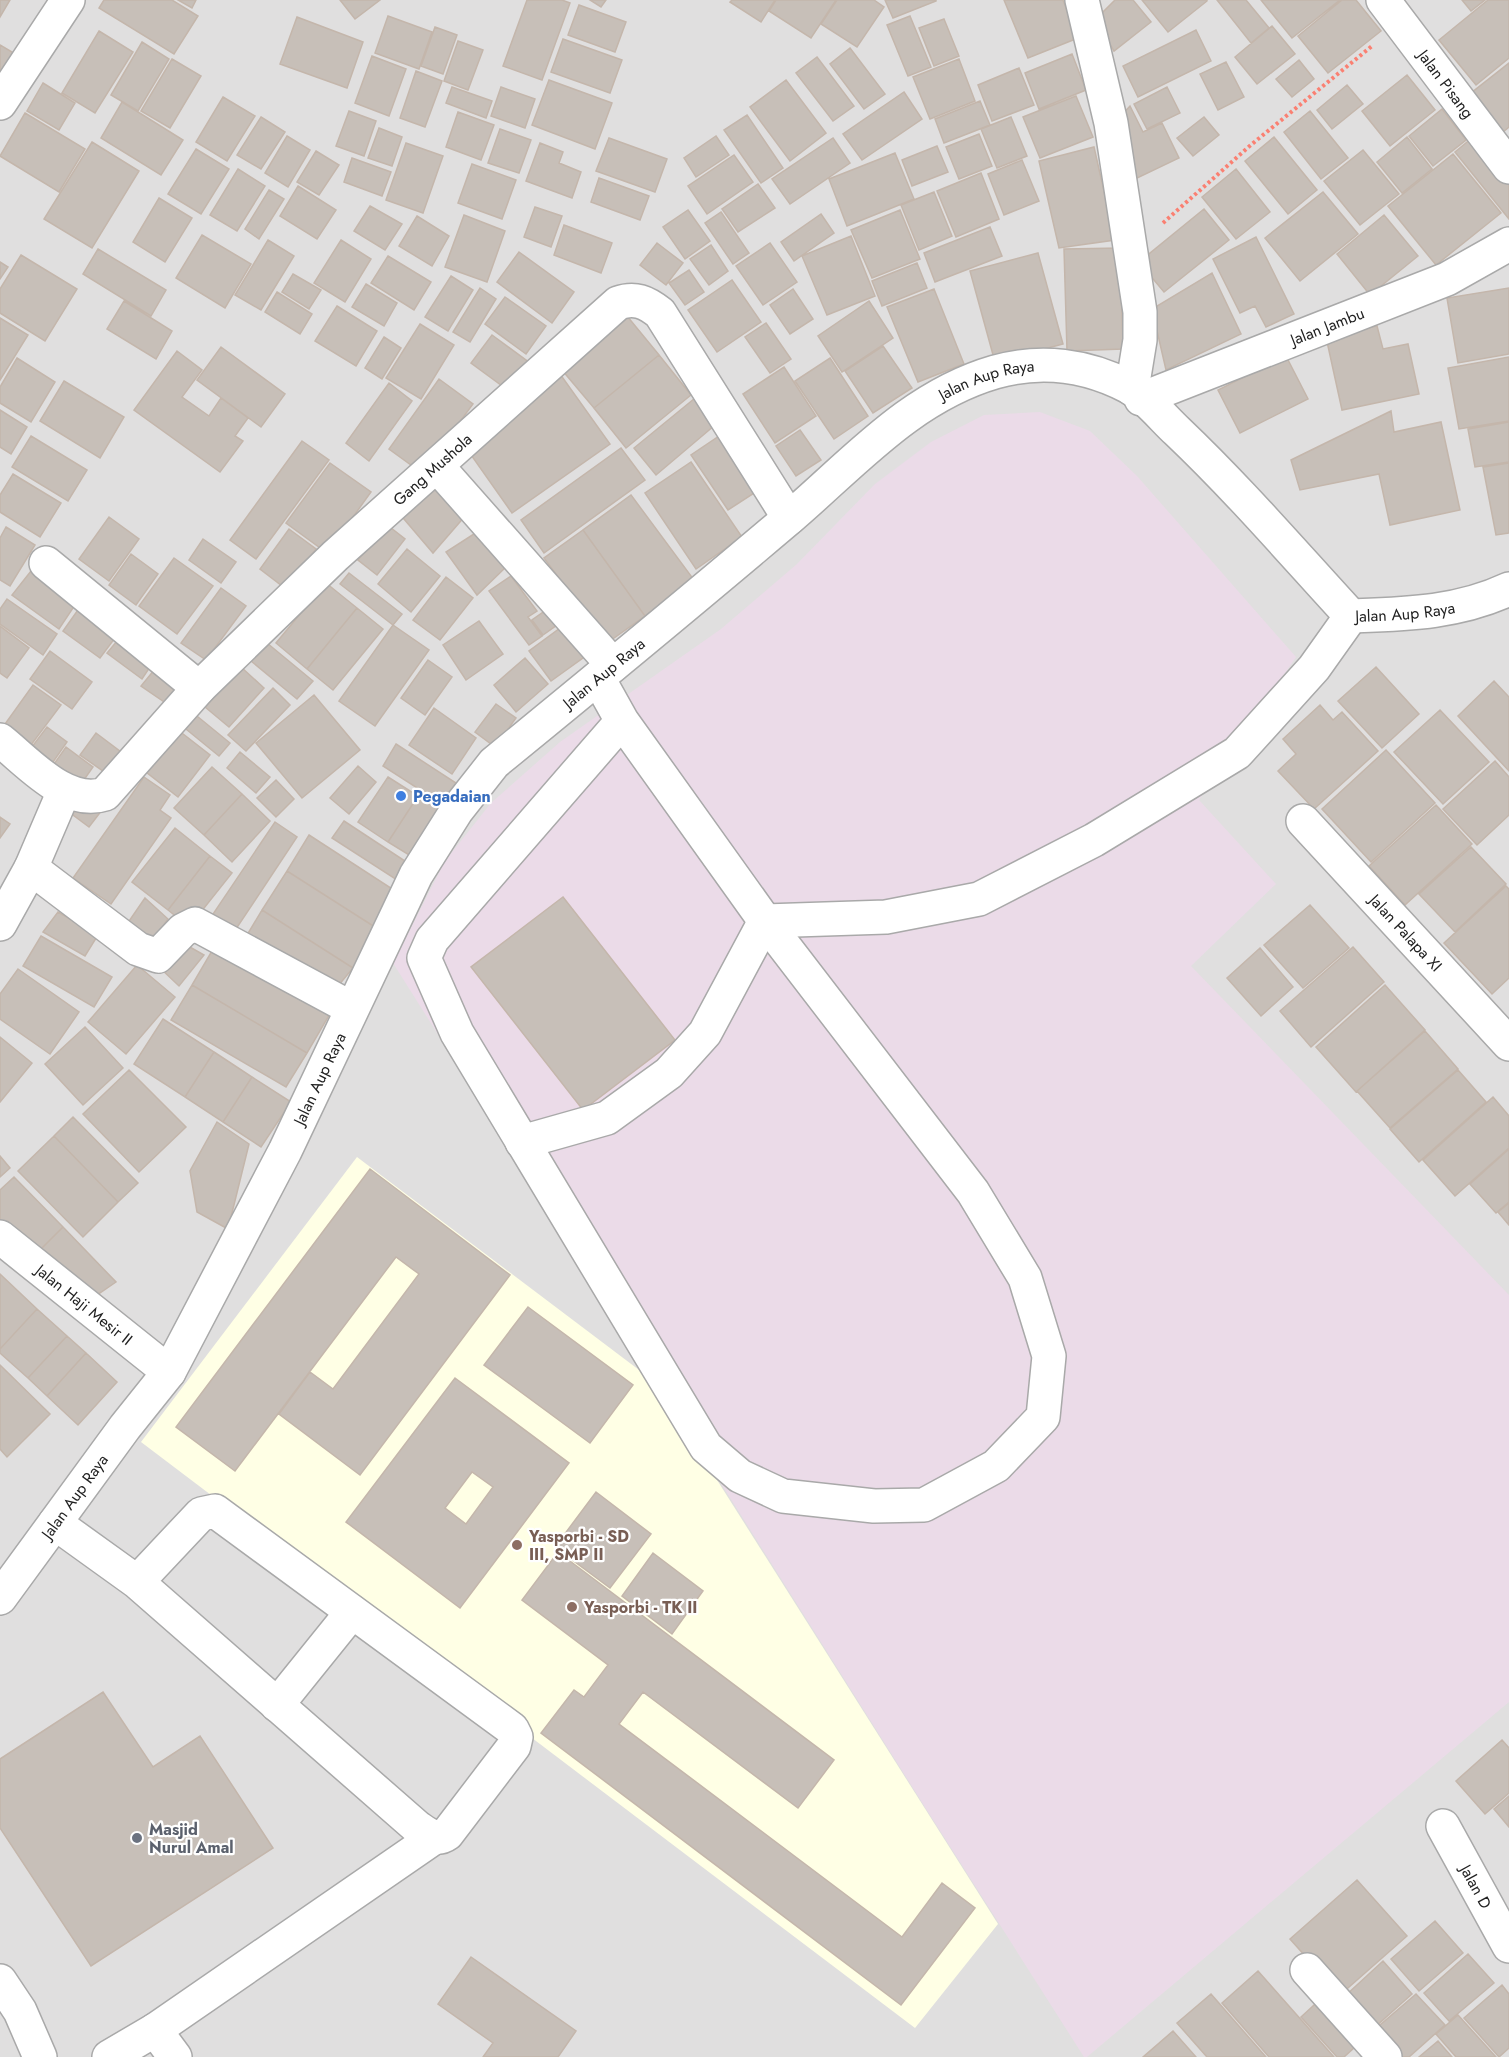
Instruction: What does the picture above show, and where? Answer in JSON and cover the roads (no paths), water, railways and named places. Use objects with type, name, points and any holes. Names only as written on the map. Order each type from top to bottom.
[{"type":"street","points":[[0,103],[68,0]]},
{"type":"street","points":[[1082,0],[1111,123],[1140,312],[1136,394]]},
{"type":"street","name":"Jalan Pisang","points":[[1392,12],[1509,167]]},
{"type":"street","name":"Jalan Jambu","points":[[1136,394],[1447,279],[1509,244]]},
{"type":"street","name":"Gang Mushola","points":[[64,791],[94,798],[105,794],[199,688],[335,556],[618,303],[630,299],[646,302],[660,313],[789,518]]},
{"type":"street","name":"Jalan Aup Raya","points":[[0,1598],[125,1427],[169,1372],[285,1150],[416,874],[457,810],[494,763],[789,518],[879,436],[918,407],[994,372],[1044,364],[1100,374],[1136,394],[1232,483],[1351,616],[1418,614],[1442,610],[1490,598],[1509,589]]},
{"type":"street","points":[[437,466],[606,672],[622,721],[765,921],[973,1192],[1025,1278],[1049,1356],[1043,1417],[996,1466],[924,1505],[874,1506],[783,1496],[740,1476],[706,1448],[457,1033],[424,958],[432,940],[622,721]]},
{"type":"street","points":[[46,562],[199,688]]},
{"type":"street","points":[[765,921],[886,917],[979,899],[1094,840],[1237,753],[1314,668],[1351,616]]},
{"type":"street","points":[[0,740],[64,791],[31,868],[0,924]]},
{"type":"street","name":"Jalan Palapa XI","points":[[1303,821],[1509,1044]]},
{"type":"street","points":[[31,868],[138,949],[158,956],[183,930],[195,924],[351,1008]]},
{"type":"street","points":[[522,1142],[608,1118],[669,1074],[705,1033],[765,921]]},
{"type":"street","name":"Jalan Haji Mesir II","points":[[0,1237],[169,1372]]},
{"type":"street","points":[[109,2057],[155,2030],[435,1837],[447,1834],[514,1746],[516,1737],[512,1729],[215,1512],[201,1514],[137,1582]]},
{"type":"street","points":[[55,1523],[137,1582],[417,1827],[435,1837]]},
{"type":"street","points":[[277,1704],[352,1612]]},
{"type":"street","name":"Jalan D","points":[[1443,1826],[1509,1946]]},
{"type":"street","points":[[1307,1970],[1385,2057]]},
{"type":"street","points":[[0,1982],[20,2011],[40,2057]]},
{"type":"street","points":[[155,2030],[175,2057]]},
{"type":"place","name":"Pegadaian","points":[[401,796]]},
{"type":"place","name":"Yasporbi - SD III, SMP II","points":[[517,1545]]},
{"type":"place","name":"Yasporbi - TK II","points":[[572,1607]]},
{"type":"place","name":"Masjid Nurul Amal","points":[[137,1838]]}]
